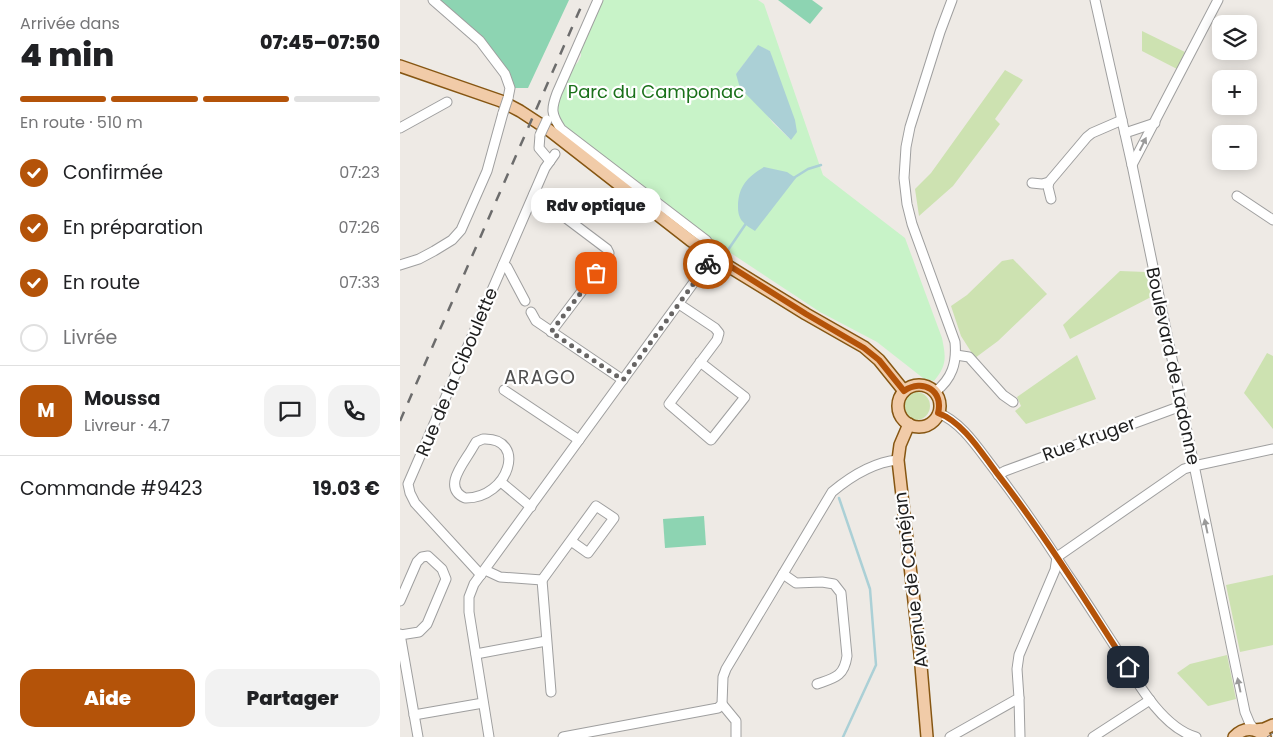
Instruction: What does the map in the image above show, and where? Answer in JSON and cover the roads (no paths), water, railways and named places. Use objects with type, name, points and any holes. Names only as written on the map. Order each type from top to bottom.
[{"type":"main road","points":[[400,66],[501,101],[520,111],[549,130],[690,240],[806,314],[864,348],[879,360],[904,391]]},
{"type":"main road","points":[[923,386],[935,392],[939,400],[938,413],[933,420],[926,425],[918,426],[909,424],[904,420],[898,409],[898,402],[904,391],[910,387],[923,386]]},
{"type":"main road","name":"Avenue de Canéjan","points":[[909,424],[902,440],[898,460],[920,654],[927,737]]},
{"type":"main road","points":[[1232,736],[1244,730],[1264,729],[1273,725]]},
{"type":"main road","points":[[1255,730],[1265,737]]},
{"type":"street","points":[[400,265],[419,259],[434,251],[452,240],[461,230],[487,171],[510,88],[505,74],[480,41],[433,0]]},
{"type":"street","points":[[489,737],[468,605],[471,590],[714,256],[706,240],[561,129],[550,118],[557,92],[598,0]]},
{"type":"street","points":[[935,392],[951,376],[956,355],[955,342],[912,224],[904,178],[906,146],[910,127],[952,0]]},
{"type":"street","name":"Boulevard de Ladonne","points":[[1095,0],[1132,165],[1245,712],[1255,730]]},
{"type":"street","points":[[1132,165],[1218,0]]},
{"type":"street","points":[[400,128],[447,102]]},
{"type":"street","name":"Rue de la Ciboulette","points":[[483,572],[415,503],[408,484],[545,168],[552,158],[539,148],[540,135],[550,118]]},
{"type":"street","points":[[1052,199],[1048,187],[1049,182],[1087,137],[1122,120]]},
{"type":"street","points":[[1125,133],[1155,123]]},
{"type":"street","points":[[1032,183],[1042,184],[1049,182]]},
{"type":"street","points":[[534,194],[607,249],[609,253],[551,332]]},
{"type":"street","points":[[1236,196],[1273,220]]},
{"type":"street","points":[[503,265],[507,267],[525,301]]},
{"type":"street","points":[[679,304],[719,332],[717,340],[700,362],[669,404],[711,440],[745,397],[700,362]]},
{"type":"street","points":[[531,312],[536,321],[623,380]]},
{"type":"street","points":[[956,355],[969,357],[1003,395],[1013,402]]},
{"type":"street","points":[[504,390],[579,440]]},
{"type":"street","name":"Rue Kruger","points":[[998,475],[1181,406]]},
{"type":"street","points":[[938,413],[944,415],[960,428],[975,444],[998,475],[1057,557],[1150,700],[1170,722],[1180,730],[1196,737]]},
{"type":"street","points":[[488,438],[498,442],[507,450],[509,466],[501,482],[485,492],[470,498],[465,498],[456,492],[453,484],[454,479],[476,442],[488,438]]},
{"type":"street","points":[[1057,557],[1184,469],[1273,449]]},
{"type":"street","points":[[736,737],[736,721],[722,704],[723,677],[726,669],[832,492],[880,463],[898,460]]},
{"type":"street","points":[[501,482],[530,507]]},
{"type":"street","points":[[550,692],[542,580],[596,506],[614,518],[588,553],[571,541]]},
{"type":"street","points":[[400,601],[417,562],[428,556],[442,569],[446,579],[427,624],[419,632],[400,635],[418,737]]},
{"type":"street","points":[[1020,737],[1017,669],[1019,654],[1056,570],[1057,557]]},
{"type":"street","points":[[483,572],[500,578],[542,580]]},
{"type":"street","points":[[783,574],[796,584],[822,582],[834,584],[840,593],[847,656],[845,666],[836,678],[817,684]]},
{"type":"street","points":[[476,654],[546,641]]},
{"type":"street","points":[[950,737],[1019,698]]},
{"type":"street","points":[[1093,737],[1150,700]]},
{"type":"street","points":[[414,715],[483,702]]},
{"type":"street","points":[[563,737],[712,710],[722,704]]},
{"type":"water","points":[[758,45],[770,51],[795,120],[797,132],[791,140],[740,88],[736,74]]},
{"type":"water","points":[[764,167],[787,172],[796,178],[755,231],[741,219],[738,211],[738,200],[742,188],[748,179]]},
{"type":"waterway","points":[[792,179],[808,169],[821,165]]},
{"type":"waterway","points":[[728,250],[747,222]]},
{"type":"waterway","points":[[839,498],[870,589],[876,665],[843,737]]},
{"type":"tram line","points":[[1267,737],[1273,733]]},
{"type":"railway","points":[[400,421],[584,0]]},
{"type":"place","name":"Rdv optique","points":[[596,273]]},
{"type":"district","name":"ARAGO","points":[[540,377]]},
{"type":"park label","name":"Parc du Camponac","points":[[656,92]]}]
